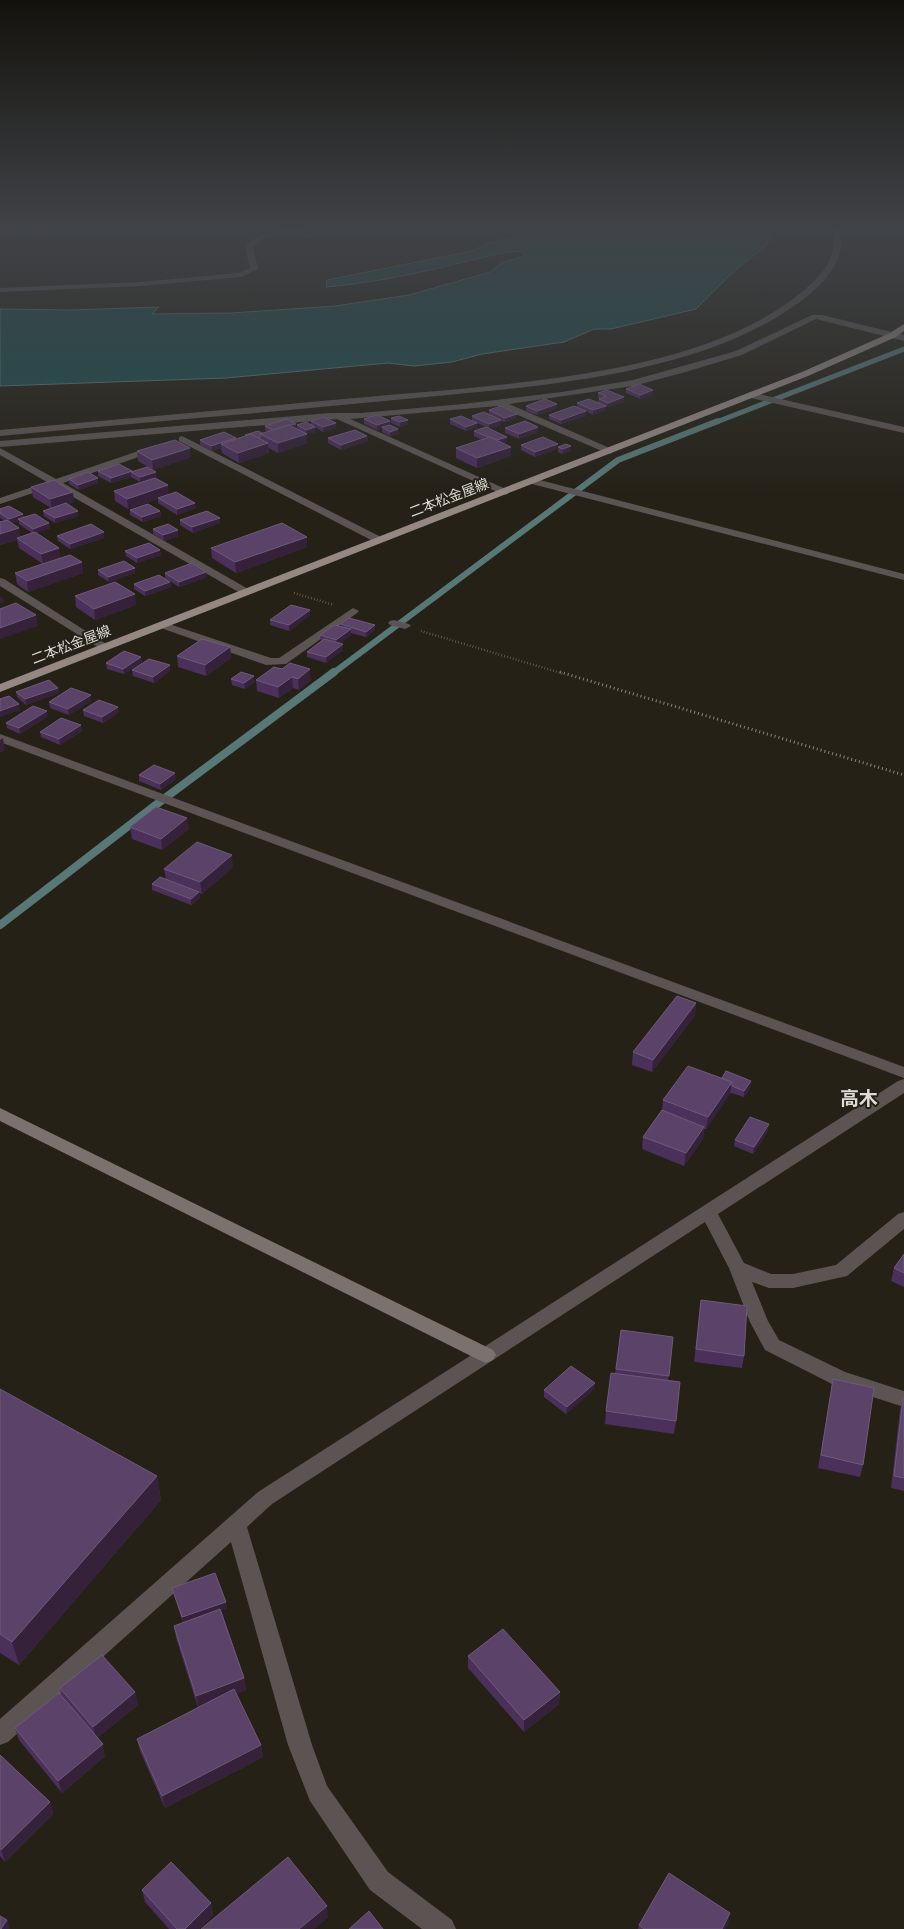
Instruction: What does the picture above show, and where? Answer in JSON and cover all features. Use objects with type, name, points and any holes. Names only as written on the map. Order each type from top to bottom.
[{"type":"main road","name":"二本松金屋線","points":[[0,688],[813,371],[892,335],[904,327]]},
{"type":"street","points":[[0,433],[486,390],[551,382],[652,362],[742,332],[772,316]]},
{"type":"street","points":[[0,444],[337,416],[361,416],[500,403],[562,395],[632,383],[679,371],[739,352],[815,317],[822,317],[904,338]]},
{"type":"street","points":[[750,395],[904,430]]},
{"type":"street","points":[[500,403],[609,451]]},
{"type":"street","points":[[337,416],[504,492]]},
{"type":"street","points":[[0,501],[219,427]]},
{"type":"street","points":[[173,442],[379,540]]},
{"type":"street","points":[[0,451],[246,592]]},
{"type":"street","points":[[532,481],[904,577]]},
{"type":"street","points":[[0,581],[105,647]]},
{"type":"street","points":[[162,625],[270,662],[282,661],[353,610]]},
{"type":"street","points":[[0,738],[904,1073]]},
{"type":"street","points":[[0,1734],[266,1498],[904,1085]]},
{"type":"street","points":[[0,1114],[486,1355]]},
{"type":"street","points":[[708,1212],[738,1268],[759,1322],[772,1346],[839,1378],[904,1399]]},
{"type":"street","points":[[738,1268],[769,1281],[792,1281],[841,1271],[904,1219]]},
{"type":"street","points":[[236,1524],[300,1745],[318,1793],[379,1881],[443,1929]]},
{"type":"path","points":[[266,584],[353,610]]},
{"type":"path","points":[[400,624],[904,775]]},
{"type":"water","points":[[0,316],[666,316],[611,329],[594,329],[564,342],[482,354],[452,362],[414,366],[388,363],[226,378],[0,386]]},
{"type":"building","points":[[639,384],[653,390],[640,395],[626,389]]},
{"type":"building","points":[[607,390],[624,397],[608,403],[599,399],[606,396],[598,393]]},
{"type":"building","points":[[545,399],[557,404],[537,411],[526,406]]},
{"type":"building","points":[[589,399],[606,406],[593,410],[577,403]]},
{"type":"building","points":[[501,406],[517,414],[505,418],[489,410]]},
{"type":"building","points":[[574,406],[586,411],[561,420],[549,415]]},
{"type":"building","points":[[484,412],[501,420],[489,424],[472,416]]},
{"type":"building","points":[[377,415],[390,421],[377,425],[364,419]]},
{"type":"building","points":[[399,416],[408,420],[400,422],[391,418]]},
{"type":"building","points":[[461,416],[477,423],[466,427],[450,419]]},
{"type":"building","points":[[323,417],[336,423],[323,427],[311,421]]},
{"type":"building","points":[[287,419],[296,424],[273,430],[265,426]]},
{"type":"building","points":[[525,421],[538,427],[519,434],[505,428]]},
{"type":"building","points":[[306,422],[315,427],[306,430],[297,425]]},
{"type":"building","points":[[289,425],[307,434],[278,443],[260,434]]},
{"type":"building","points":[[390,425],[398,429],[390,432],[382,427]]},
{"type":"building","points":[[486,427],[507,437],[497,440],[474,431]]},
{"type":"building","points":[[355,430],[367,436],[341,445],[328,438]]},
{"type":"building","points":[[258,431],[262,433],[258,438],[251,434],[245,435]]},
{"type":"building","points":[[224,432],[236,438],[211,446],[200,440]]},
{"type":"building","points":[[251,434],[268,443],[238,453],[221,444]]},
{"type":"building","points":[[490,437],[511,447],[477,458],[456,448]]},
{"type":"building","points":[[543,437],[558,444],[535,452],[521,445]]},
{"type":"building","points":[[175,440],[190,448],[152,460],[137,451]]},
{"type":"building","points":[[566,444],[571,446],[563,449],[558,447]]},
{"type":"building","points":[[119,464],[132,471],[111,478],[98,471]]},
{"type":"building","points":[[147,467],[156,472],[140,477],[131,472]]},
{"type":"building","points":[[88,472],[98,478],[78,485],[69,479]]},
{"type":"building","points":[[155,478],[168,485],[127,499],[114,491]]},
{"type":"building","points":[[54,480],[73,492],[50,499],[31,487]]},
{"type":"building","points":[[176,492],[195,503],[177,509],[158,498]]},
{"type":"building","points":[[66,503],[78,511],[55,518],[43,511]]},
{"type":"building","points":[[148,504],[160,511],[142,517],[130,510]]},
{"type":"building","points":[[9,506],[23,514],[9,519],[0,513],[0,509]]},
{"type":"building","points":[[207,511],[220,518],[192,527],[180,520]]},
{"type":"building","points":[[35,514],[49,523],[33,529],[18,519]]},
{"type":"building","points":[[7,520],[19,528],[0,534],[0,522]]},
{"type":"building","points":[[282,523],[307,537],[235,562],[211,548]]},
{"type":"building","points":[[91,524],[104,532],[70,544],[57,536]]},
{"type":"building","points":[[168,524],[178,530],[163,535],[153,529]]},
{"type":"building","points":[[35,532],[59,548],[41,554],[17,538]]},
{"type":"building","points":[[149,543],[160,550],[137,558],[125,551]]},
{"type":"building","points":[[70,555],[82,562],[27,581],[15,573]]},
{"type":"building","points":[[124,561],[135,568],[108,577],[98,570]]},
{"type":"building","points":[[192,563],[206,572],[179,582],[165,573]]},
{"type":"building","points":[[159,575],[170,582],[145,591],[134,584]]},
{"type":"building","points":[[115,582],[135,594],[94,609],[75,596]]},
{"type":"building","points":[[16,603],[36,615],[0,628],[0,609]]},
{"type":"building","points":[[291,605],[310,610],[289,625],[270,620]]},
{"type":"building","points":[[349,618],[375,625],[366,632],[341,624]]},
{"type":"building","points":[[334,625],[351,629],[336,640],[320,635]]},
{"type":"building","points":[[202,639],[230,647],[205,665],[177,656]]},
{"type":"building","points":[[324,639],[343,644],[326,657],[307,652]]},
{"type":"building","points":[[124,651],[141,657],[123,669],[106,663]]},
{"type":"building","points":[[149,659],[170,665],[153,677],[132,670]]},
{"type":"building","points":[[290,663],[310,669],[298,679],[292,677],[278,687],[256,680],[274,667],[282,669]]},
{"type":"building","points":[[241,672],[254,676],[244,683],[231,679]]},
{"type":"building","points":[[49,680],[58,688],[25,699],[16,692]]},
{"type":"building","points":[[71,688],[91,695],[68,709],[49,702]]},
{"type":"building","points":[[9,696],[19,704],[0,711],[0,699]]},
{"type":"building","points":[[99,700],[118,707],[102,717],[83,710]]},
{"type":"building","points":[[33,706],[47,711],[19,728],[6,723]]},
{"type":"building","points":[[61,718],[81,725],[59,739],[40,732]]},
{"type":"building","points":[[154,765],[175,773],[160,784],[139,775]]},
{"type":"building","points":[[156,807],[187,818],[161,839],[130,827]]},
{"type":"building","points":[[197,842],[232,855],[200,882],[164,869]]},
{"type":"building","points":[[160,877],[199,892],[191,899],[152,884]]},
{"type":"building","points":[[677,996],[696,1003],[653,1060],[633,1052]]},
{"type":"building","points":[[688,1066],[732,1082],[708,1117],[663,1100]]},
{"type":"building","points":[[726,1071],[751,1081],[744,1091],[732,1086],[732,1082],[722,1078]]},
{"type":"building","points":[[662,1110],[704,1127],[686,1153],[643,1137]]},
{"type":"building","points":[[750,1117],[769,1124],[754,1147],[735,1140]]},
{"type":"building","points":[[904,1254],[904,1273],[894,1268]]},
{"type":"building","points":[[701,1300],[747,1306],[744,1356],[696,1349]]},
{"type":"building","points":[[621,1330],[673,1337],[669,1376],[616,1369]]},
{"type":"building","points":[[571,1366],[595,1383],[567,1407],[544,1390]]},
{"type":"building","points":[[611,1373],[680,1382],[676,1421],[606,1411]]},
{"type":"building","points":[[833,1379],[874,1388],[863,1465],[821,1455]]},
{"type":"building","points":[[0,1389],[157,1476],[12,1642],[0,1634]]},
{"type":"building","points":[[904,1398],[904,1478],[894,1476]]},
{"type":"building","points":[[215,1573],[226,1602],[182,1617],[172,1588]]},
{"type":"building","points":[[220,1609],[244,1678],[196,1696],[174,1626]]},
{"type":"building","points":[[503,1629],[560,1692],[524,1720],[468,1656]]},
{"type":"building","points":[[102,1655],[135,1692],[93,1727],[60,1688]]},
{"type":"building","points":[[234,1689],[261,1745],[162,1796],[137,1739]]},
{"type":"building","points":[[59,1693],[103,1744],[58,1781],[15,1728]]},
{"type":"building","points":[[0,1755],[50,1802],[1,1850],[0,1848]]},
{"type":"building","points":[[288,1857],[327,1906],[299,1929],[201,1929]]},
{"type":"building","points":[[171,1862],[211,1903],[185,1929],[177,1929],[142,1890]]},
{"type":"building","points":[[669,1873],[730,1913],[722,1929],[644,1929],[639,1925]]},
{"type":"building","points":[[369,1911],[383,1929],[349,1929]]},
{"type":"building","points":[[0,1916],[7,1920],[1,1929],[0,1929]]},
{"type":"waterway","points":[[714,423],[904,349]]},
{"type":"waterway","points":[[332,674],[618,460],[718,421]]},
{"type":"waterway","points":[[0,925],[153,807],[334,672]]},
{"type":"district","name":"高木","points":[[859,1098]]}]
